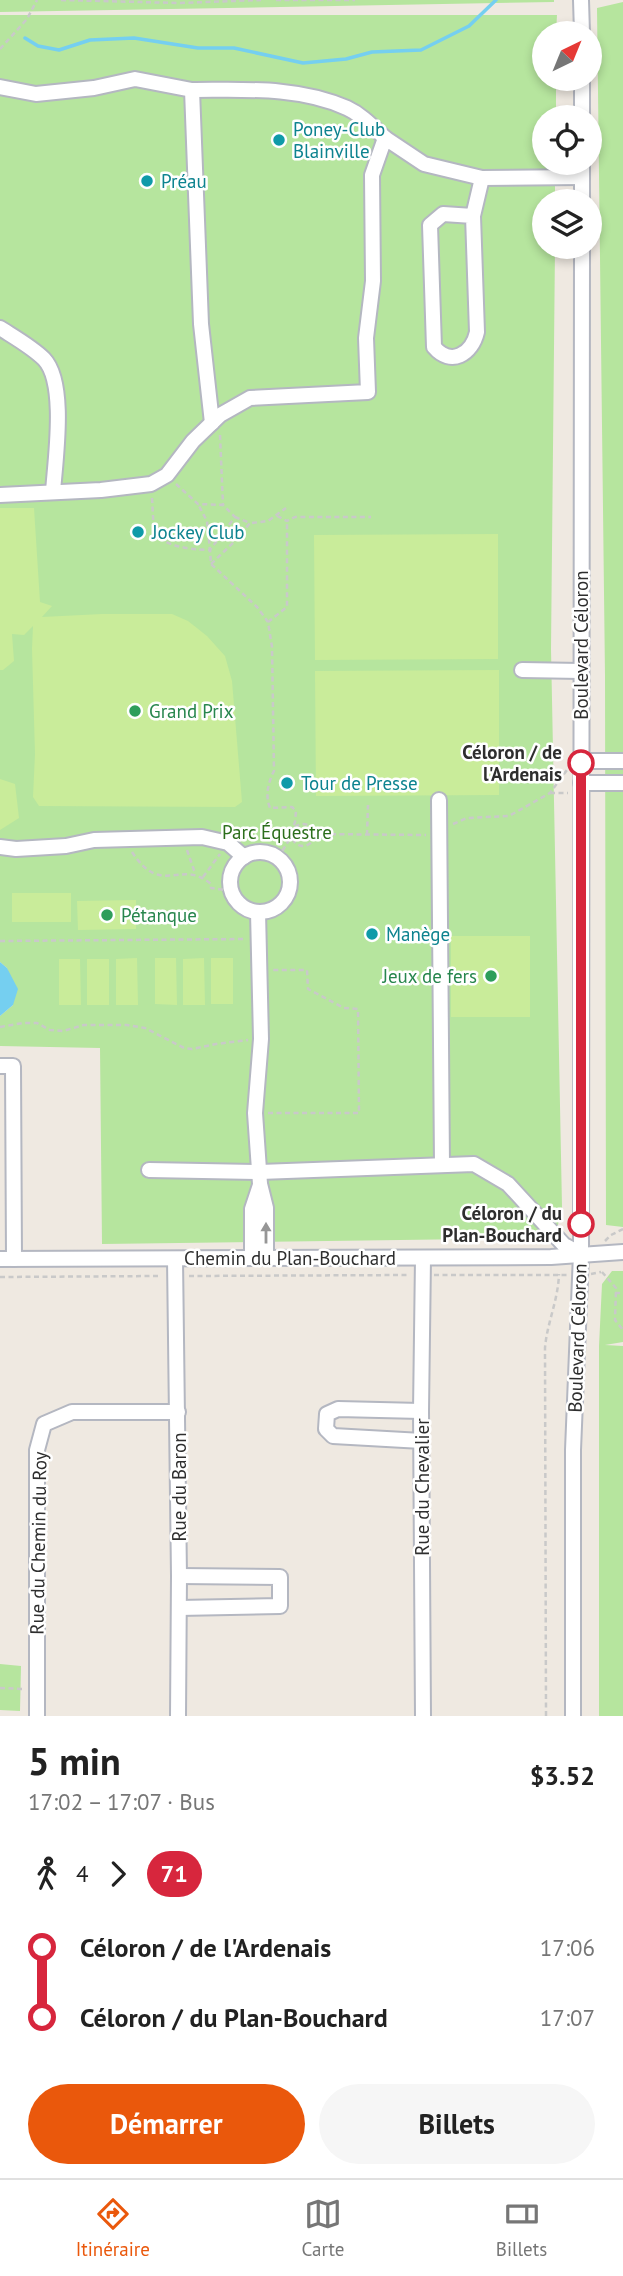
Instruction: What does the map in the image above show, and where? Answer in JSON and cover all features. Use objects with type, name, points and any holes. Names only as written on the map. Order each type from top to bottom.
[{"type":"street","points":[[581,0],[582,21]]},
{"type":"street","points":[[0,87],[36,94],[94,88],[135,79],[191,90],[286,91],[347,108],[424,164],[482,178],[532,174]]},
{"type":"street","points":[[191,90],[201,324],[209,385],[220,417]]},
{"type":"street","points":[[0,495],[151,484],[167,475],[193,441],[220,417],[250,398],[368,392],[366,338],[373,281],[372,175],[385,138]]},
{"type":"street","points":[[473,216],[443,214],[430,225],[434,347],[440,354],[464,354],[474,344],[477,331],[473,216],[482,178]]},
{"type":"street","name":"Boulevard Céloron","points":[[573,1716],[573,1450],[581,1254],[582,259]]},
{"type":"street","points":[[0,328],[46,361],[53,380],[58,410],[53,492]]},
{"type":"street","points":[[522,670],[581,671]]},
{"type":"street","points":[[581,761],[623,761]]},
{"type":"street","points":[[581,783],[623,783]]},
{"type":"street","points":[[439,800],[442,1166]]},
{"type":"street","points":[[0,847],[16,849],[66,846],[94,840],[202,837],[228,843],[244,857]]},
{"type":"street","points":[[261,852],[278,858],[289,873],[288,892],[276,907],[258,912],[242,905],[232,891],[232,872],[244,857],[261,852]]},
{"type":"street","points":[[258,912],[261,1039],[255,1113],[260,1178],[252,1209],[259,1258]]},
{"type":"street","points":[[0,1066],[13,1066],[7,1259]]},
{"type":"street","points":[[149,1170],[260,1178],[474,1164],[508,1184],[564,1245],[581,1254]]},
{"type":"street","name":"Chemin du Plan-Bouchard","points":[[7,1259],[551,1257],[623,1252]]},
{"type":"street","name":"Rue du Chevalier","points":[[423,1258],[421,1411],[424,1716]]},
{"type":"street","name":"Rue du Baron","points":[[176,1259],[178,1716]]},
{"type":"street","points":[[421,1411],[338,1409],[327,1414],[326,1429],[333,1436],[422,1441]]},
{"type":"street","name":"Rue du Chemin du Roy","points":[[37,1716],[37,1450],[44,1424],[72,1412],[178,1412]]},
{"type":"street","points":[[179,1576],[280,1577],[279,1606],[179,1608]]},
{"type":"path","points":[[0,49],[27,19],[37,0]]},
{"type":"path","points":[[61,0],[167,3],[261,0]]},
{"type":"path","points":[[276,0],[355,0]]},
{"type":"path","points":[[220,417],[223,505]]},
{"type":"path","points":[[167,475],[198,504],[207,521],[211,564],[257,607],[268,622],[272,647],[274,771],[269,781],[268,803],[270,808],[292,807],[296,811],[288,841]]},
{"type":"path","points":[[151,484],[154,534],[165,544],[210,550]]},
{"type":"path","points":[[198,504],[223,505],[235,517],[250,523],[268,521],[286,508]]},
{"type":"path","points":[[277,516],[288,521]]},
{"type":"path","points":[[210,550],[235,517]]},
{"type":"path","points":[[288,521],[295,517],[371,517]]},
{"type":"path","points":[[268,622],[287,607],[288,521]]},
{"type":"path","points":[[211,564],[250,523]]},
{"type":"path","points":[[568,770],[550,793],[569,793]]},
{"type":"path","points":[[367,835],[368,805]]},
{"type":"path","points":[[278,858],[296,827],[306,824],[312,827],[314,836],[311,842],[304,845],[296,842],[293,835]]},
{"type":"path","points":[[182,837],[196,874]]},
{"type":"path","points":[[128,839],[132,854],[147,872],[156,876],[196,874],[211,884],[211,888],[232,891]]},
{"type":"path","points":[[202,877],[228,843]]},
{"type":"path","points":[[0,941],[258,939]]},
{"type":"path","points":[[255,1113],[359,1113],[358,1009],[344,1008],[308,989],[307,970],[260,971]]},
{"type":"path","points":[[0,1027],[37,1023],[50,1030],[64,1031],[84,1025],[127,1024],[145,1028],[184,1048],[192,1049],[261,1039]]},
{"type":"path","name":"Boulevard Céloron","points":[[605,1242],[611,1235],[623,1229]]},
{"type":"path","points":[[593,1274],[601,1272],[616,1288],[615,1320],[623,1330]]},
{"type":"path","name":"Boulevard Céloron","points":[[546,1716],[545,1348],[557,1299],[559,1274]]},
{"type":"path","name":"Chemin du Plan-Bouchard","points":[[190,1276],[410,1275]]},
{"type":"path","points":[[437,1275],[565,1275]]},
{"type":"path","name":"Chemin du Plan-Bouchard","points":[[0,1277],[163,1276]]},
{"type":"path","points":[[615,1293],[623,1293]]},
{"type":"path","points":[[0,1688],[28,1689]]},
{"type":"green space","points":[[0,0],[554,0],[554,2],[0,12]]},
{"type":"green space","points":[[623,2],[623,1227],[606,1225],[605,676],[600,259],[602,189],[599,189],[599,175],[602,175],[602,105],[598,105],[598,91],[602,91],[602,21],[597,21],[597,8]]},
{"type":"green space","name":"Parc Équestre","points":[[0,15],[557,15],[557,21],[532,21],[532,91],[556,91],[556,105],[532,105],[532,175],[555,175],[555,189],[532,189],[532,259],[555,259],[551,649],[562,1207],[555,1238],[102,1244],[100,1048],[0,1046],[0,1016],[13,1005],[7,968],[0,962]]},
{"type":"green space","name":"Grand Prix","points":[[0,508],[34,508],[40,602],[52,606],[42,617],[172,614],[188,621],[207,636],[225,656],[232,681],[242,802],[235,807],[39,806],[33,797],[33,626],[24,635],[12,634],[14,661],[0,670]]},
{"type":"green space","points":[[498,534],[498,659],[315,660],[314,535]]},
{"type":"green space","points":[[499,670],[499,795],[316,796],[315,671]]},
{"type":"green space","points":[[0,779],[15,784],[19,818],[0,830]]},
{"type":"green space","name":"Pétanque","points":[[12,893],[71,893],[71,922],[12,922]]},
{"type":"green space","name":"Pétanque","points":[[136,900],[136,929],[78,930],[77,901]]},
{"type":"green space","name":"Jeux de fers","points":[[451,936],[530,936],[530,1017],[451,1017]]},
{"type":"green space","points":[[137,958],[138,1005],[116,1005],[116,959]]},
{"type":"green space","points":[[155,958],[176,958],[177,1005],[155,1004]]},
{"type":"green space","points":[[204,958],[205,1005],[183,1005],[183,959]]},
{"type":"green space","points":[[211,958],[233,958],[233,1004],[211,1004]]},
{"type":"green space","points":[[59,959],[80,959],[81,1005],[59,1005]]},
{"type":"green space","points":[[87,959],[109,959],[109,1005],[87,1005]]},
{"type":"green space","points":[[612,1271],[623,1271],[623,1342],[605,1345],[623,1346],[623,1716],[599,1716],[599,1346],[602,1284]]},
{"type":"green space","points":[[0,1664],[21,1666],[20,1711],[0,1710]]},
{"type":"water","points":[[0,962],[7,968],[18,989],[13,1005],[0,1016]]},
{"type":"waterway","points":[[25,38],[38,46],[59,50],[90,40],[134,38],[198,48],[234,48],[303,63],[346,59],[372,52],[421,50],[469,26],[496,0]]},
{"type":"bus line","name":"71","points":[[581,763],[581,1224]]},
{"type":"place","name":"Poney-Club Blainville","points":[[279,140]]},
{"type":"place","name":"Préau","points":[[147,181]]},
{"type":"place","name":"Jockey Club","points":[[138,532]]},
{"type":"place","name":"Grand Prix","points":[[135,711]]},
{"type":"place","name":"Céloron / de l'Ardenais","points":[[581,763]]},
{"type":"place","name":"Tour de Presse","points":[[287,783]]},
{"type":"place","name":"Pétanque","points":[[107,915]]},
{"type":"place","name":"Manège","points":[[372,934]]},
{"type":"place","name":"Jeux de fers","points":[[491,976]]},
{"type":"place","name":"Céloron / du Plan-Bouchard","points":[[581,1224]]}]
